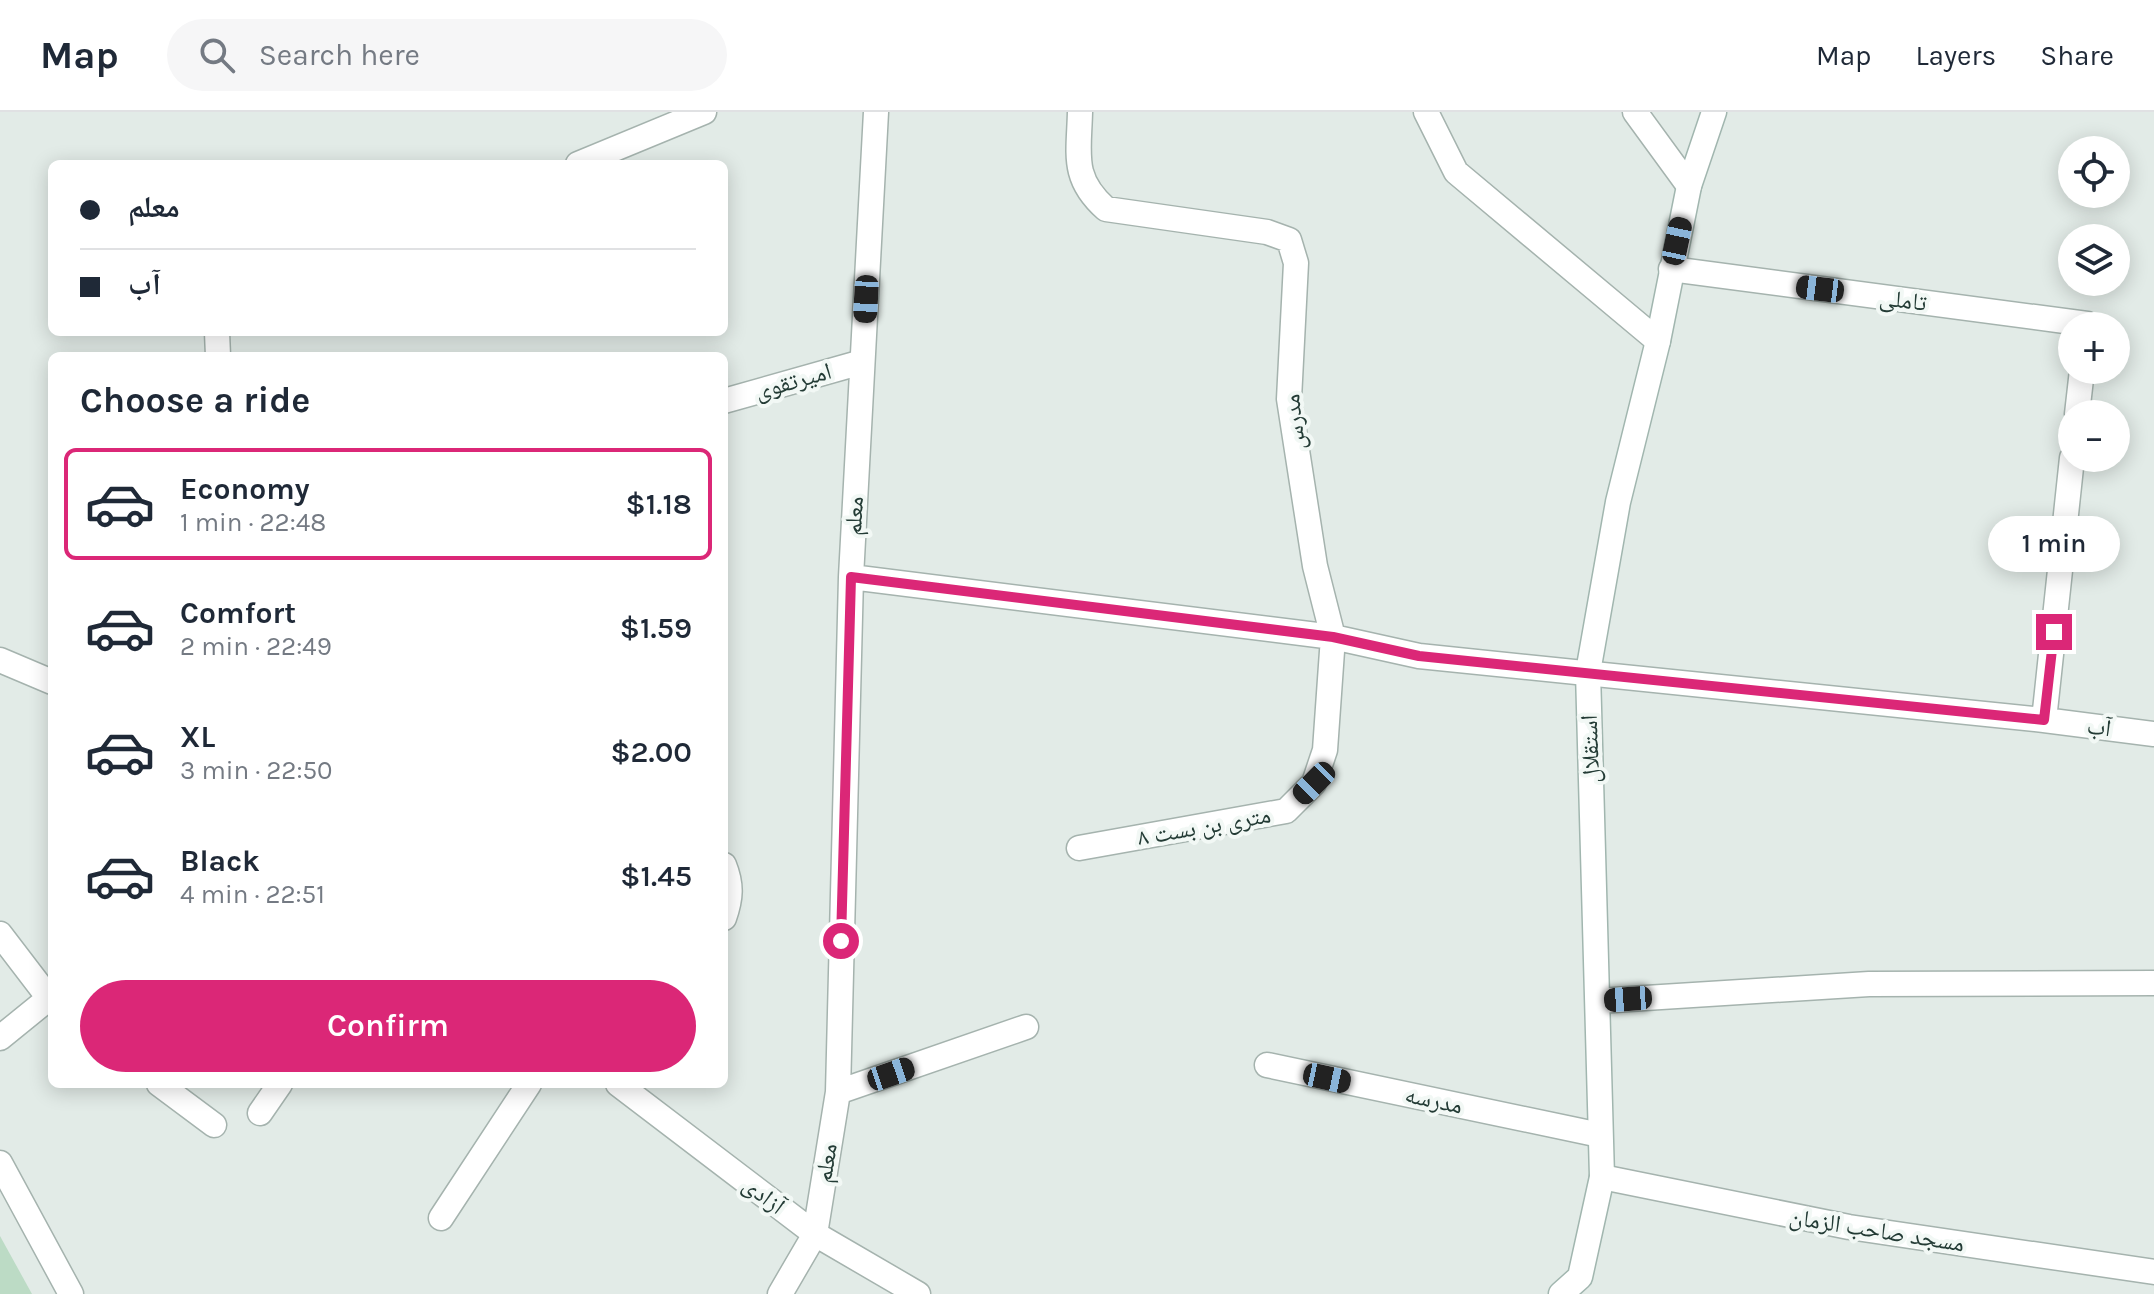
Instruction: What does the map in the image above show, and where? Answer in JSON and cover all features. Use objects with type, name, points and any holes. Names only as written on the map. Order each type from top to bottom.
[{"type":"street","points":[[588,160],[704,112]]},
{"type":"street","name":"معلم","points":[[780,1294],[815,1234],[838,1092],[851,577],[876,112]]},
{"type":"street","name":"مدرس","points":[[1080,112],[1078,165],[1088,194],[1106,209],[1267,232],[1289,240],[1296,263],[1289,399],[1315,566],[1333,637]]},
{"type":"street","points":[[1426,112],[1456,172],[1658,341]]},
{"type":"street","points":[[1635,112],[1689,186]]},
{"type":"street","name":"استقلال","points":[[1561,1294],[1580,1277],[1602,1177],[1588,672],[1618,502],[1658,341],[1689,186],[1714,112]]},
{"type":"street","name":"تاملی","points":[[1671,269],[2058,321]]},
{"type":"street","name":"امیرتقوی","points":[[728,400],[862,362]]},
{"type":"street","points":[[2044,720],[2071,472]]},
{"type":"street","points":[[851,577],[1333,637],[1419,656],[1588,672]]},
{"type":"street","name":"۸ متری بن بست","points":[[1079,848],[1286,811],[1314,783],[1325,750],[1333,637]]},
{"type":"street","points":[[0,660],[48,680]]},
{"type":"street","name":"آب","points":[[1588,672],[2154,734]]},
{"type":"street","points":[[728,875],[731,898],[728,907]]},
{"type":"street","points":[[0,934],[48,998]]},
{"type":"street","points":[[1598,1001],[1869,984],[2154,983]]},
{"type":"street","points":[[0,1038],[48,1002]]},
{"type":"street","points":[[838,1092],[1026,1027]]},
{"type":"street","name":"مدرسه","points":[[1267,1065],[1600,1135]]},
{"type":"street","points":[[164,1088],[214,1125]]},
{"type":"street","points":[[260,1113],[277,1088]]},
{"type":"street","points":[[441,1218],[526,1088]]},
{"type":"street","name":"آزادی","points":[[623,1088],[815,1234],[918,1294]]},
{"type":"street","points":[[0,1163],[71,1294]]},
{"type":"street","name":"مسجد صاحب الزمان","points":[[1602,1177],[1849,1227],[2154,1272]]},
{"type":"green space","points":[[0,1236],[32,1294],[0,1294]]},
{"type":"route","points":[[841,941],[851,577],[1333,637],[1419,656],[2044,720],[2054,632]]}]
